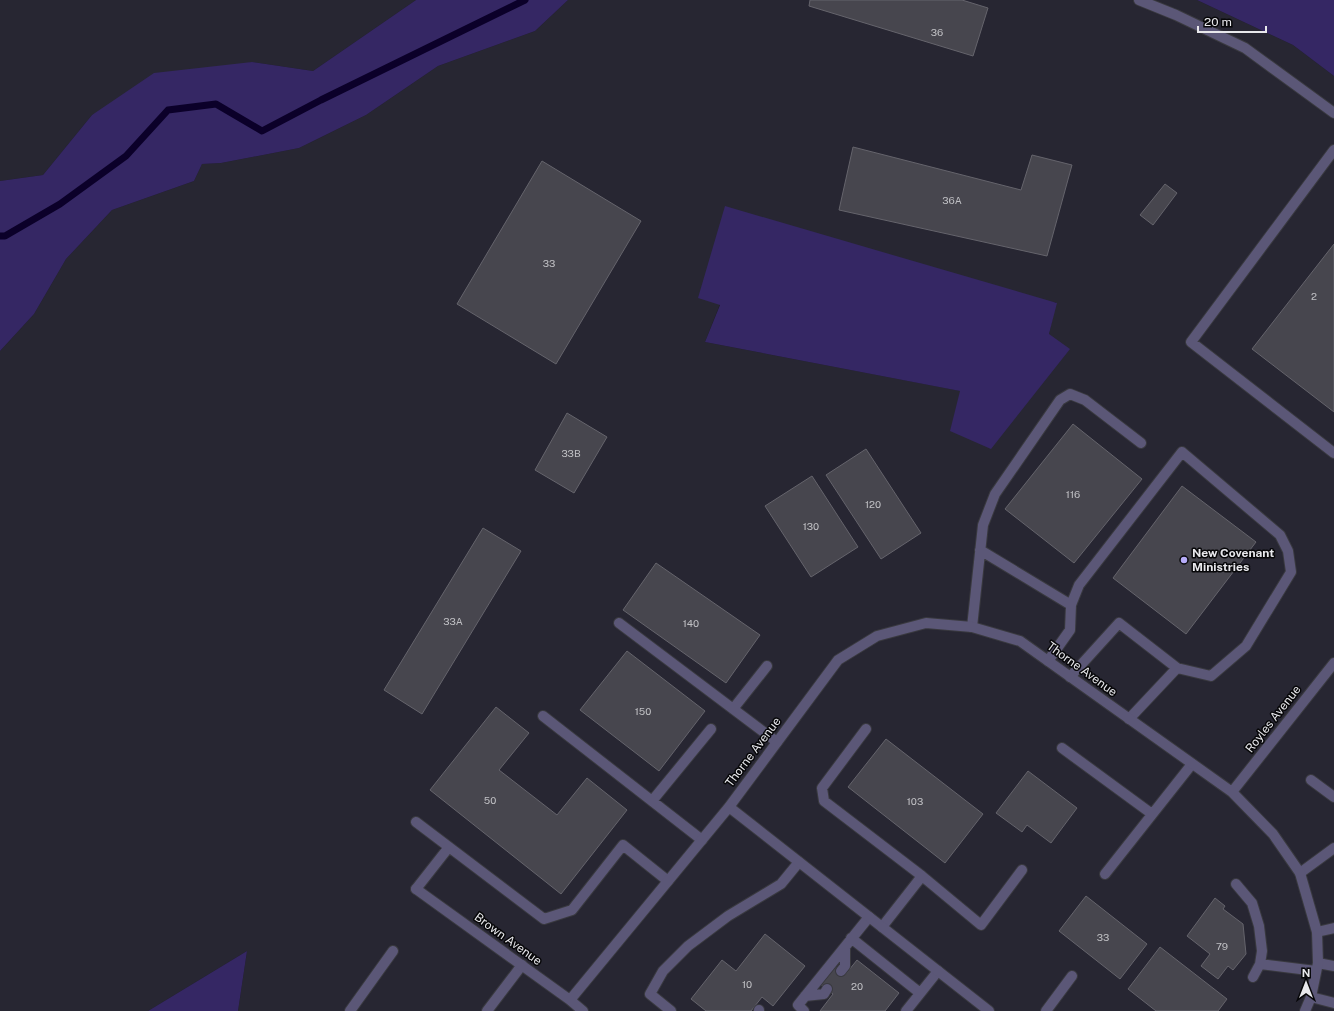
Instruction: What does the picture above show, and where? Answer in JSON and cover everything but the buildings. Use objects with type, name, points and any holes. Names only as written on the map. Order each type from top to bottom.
[{"type":"street","points":[[1139,0],[1176,15],[1245,48],[1334,113]]},
{"type":"street","points":[[1334,150],[1191,342],[1334,453]]},
{"type":"street","points":[[972,627],[983,525],[995,494],[1060,400],[1070,394],[1085,400],[1141,443]]},
{"type":"street","points":[[1048,661],[1070,630],[1071,605],[1079,585],[1182,452],[1280,535],[1288,551],[1291,572],[1246,646],[1211,676],[1177,668],[1119,623],[1070,677]]},
{"type":"street","points":[[980,550],[1071,605]]},
{"type":"street","name":"Thorne Avenue","points":[[570,1000],[729,807],[838,660],[877,636],[926,622],[972,627],[1020,641],[1232,792],[1273,834],[1300,873],[1317,932],[1317,967],[1311,997],[1305,1011]]},
{"type":"street","points":[[619,623],[777,742]]},
{"type":"street","name":"Royles Avenue","points":[[1232,792],[1334,663]]},
{"type":"street","points":[[733,709],[767,666]]},
{"type":"street","points":[[1129,719],[1177,668]]},
{"type":"street","points":[[543,716],[702,840]]},
{"type":"street","points":[[652,801],[710,729]]},
{"type":"street","points":[[866,729],[822,788],[824,801],[922,876],[981,925],[1022,870]]},
{"type":"street","points":[[1062,748],[1152,814]]},
{"type":"street","points":[[1105,874],[1192,764]]},
{"type":"street","points":[[1311,780],[1334,797]]},
{"type":"street","name":"Thorne Avenue","points":[[729,807],[990,1011]]},
{"type":"street","points":[[416,822],[544,919],[572,910],[623,845],[668,881]]},
{"type":"street","name":"Brown Avenue","points":[[449,847],[416,889],[570,1000],[583,1011]]},
{"type":"street","points":[[1300,873],[1334,848]]},
{"type":"street","points":[[671,1011],[650,994],[663,971],[688,946],[728,916],[781,884],[798,862]]},
{"type":"street","points":[[882,927],[922,876]]},
{"type":"street","points":[[1236,884],[1252,903],[1259,926],[1262,951],[1260,964],[1253,977]]},
{"type":"street","points":[[804,1011],[798,1005],[869,917]]},
{"type":"street","points":[[1317,932],[1334,928]]},
{"type":"street","points":[[851,938],[920,993]]},
{"type":"street","points":[[841,971],[845,966],[844,947]]},
{"type":"street","points":[[350,1011],[394,951]]},
{"type":"street","points":[[1260,964],[1317,967],[1334,966]]},
{"type":"street","points":[[487,1011],[522,965]]},
{"type":"street","points":[[906,1011],[938,971]]},
{"type":"street","points":[[1046,1011],[1072,976]]},
{"type":"street","points":[[805,996],[824,994],[827,989]]},
{"type":"street","points":[[1311,997],[1334,1003]]},
{"type":"shaded area","points":[[0,0],[416,0],[313,71],[252,62],[92,115],[43,175],[0,181]]},
{"type":"shaded area","points":[[416,0],[568,0],[535,31],[438,66],[366,115],[299,148],[221,163],[202,164],[194,181],[112,210],[66,259],[34,314],[0,351],[0,181],[43,175],[92,115],[154,73],[252,62],[313,71]]},
{"type":"shaded area","points":[[568,0],[1197,0],[1293,45],[1334,76],[1334,1011],[238,1011],[247,951],[148,1011],[0,1011],[0,351],[34,314],[66,259],[112,210],[194,181],[202,164],[221,163],[299,148],[366,115],[438,66],[535,31]],"holes":[[[698,297],[1056,302],[1049,334],[961,391],[705,342],[720,304]]]},
{"type":"shaded area","points":[[1197,0],[1334,0],[1334,76],[1293,45]]},
{"type":"shaded area","points":[[725,206],[1057,303],[1049,334],[1070,349],[991,449],[950,431],[960,391],[705,342],[720,305],[698,298]]},
{"type":"shaded area","points":[[247,951],[238,1011],[148,1011]]},
{"type":"waterway","points":[[0,236],[5,236],[60,204],[126,156],[168,110],[216,104],[262,131],[321,100],[525,0]]},
{"type":"place","name":"New Covenant Ministries","points":[[1184,560]]}]
